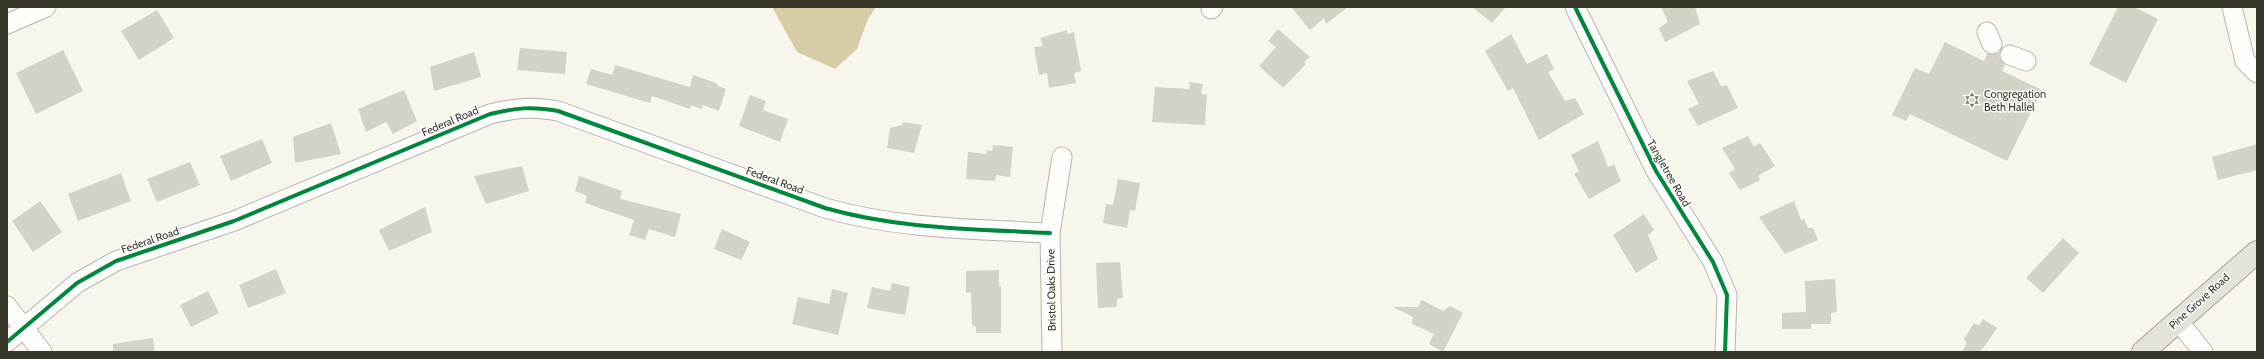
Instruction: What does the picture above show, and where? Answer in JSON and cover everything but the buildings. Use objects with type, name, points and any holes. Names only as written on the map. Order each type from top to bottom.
[{"type":"main road","name":"Pine Grove Road","points":[[2143,352],[2257,252]]},
{"type":"street","points":[[7,24],[46,7]]},
{"type":"street","name":"Tangletree Road","points":[[1575,7],[1656,171],[1713,262],[1728,295],[1725,352]]},
{"type":"street","points":[[2232,7],[2245,61],[2257,73]]},
{"type":"street","name":"Federal Road","points":[[7,342],[77,283],[116,261],[234,221],[490,114],[518,107],[539,107],[558,111],[825,208],[859,218],[905,225],[1050,234]]},
{"type":"street","name":"Bristol Oaks Drive","points":[[1052,352],[1050,234],[1062,157]]},
{"type":"street","points":[[7,306],[42,352]]},
{"type":"street","points":[[2178,321],[2203,352]]},
{"type":"shaded area","points":[[772,7],[876,7],[868,19],[857,49],[835,69],[797,52]]},
{"type":"cycle path","points":[[1575,7],[1656,171],[1713,262],[1727,295],[1725,352]]},
{"type":"cycle path","points":[[7,342],[77,283],[116,261],[234,221],[490,114],[516,109],[531,108],[558,111],[825,208],[853,215],[936,227],[1050,233]]},
{"type":"place","name":"Congregation Beth Hallel","points":[[1972,100]]}]
